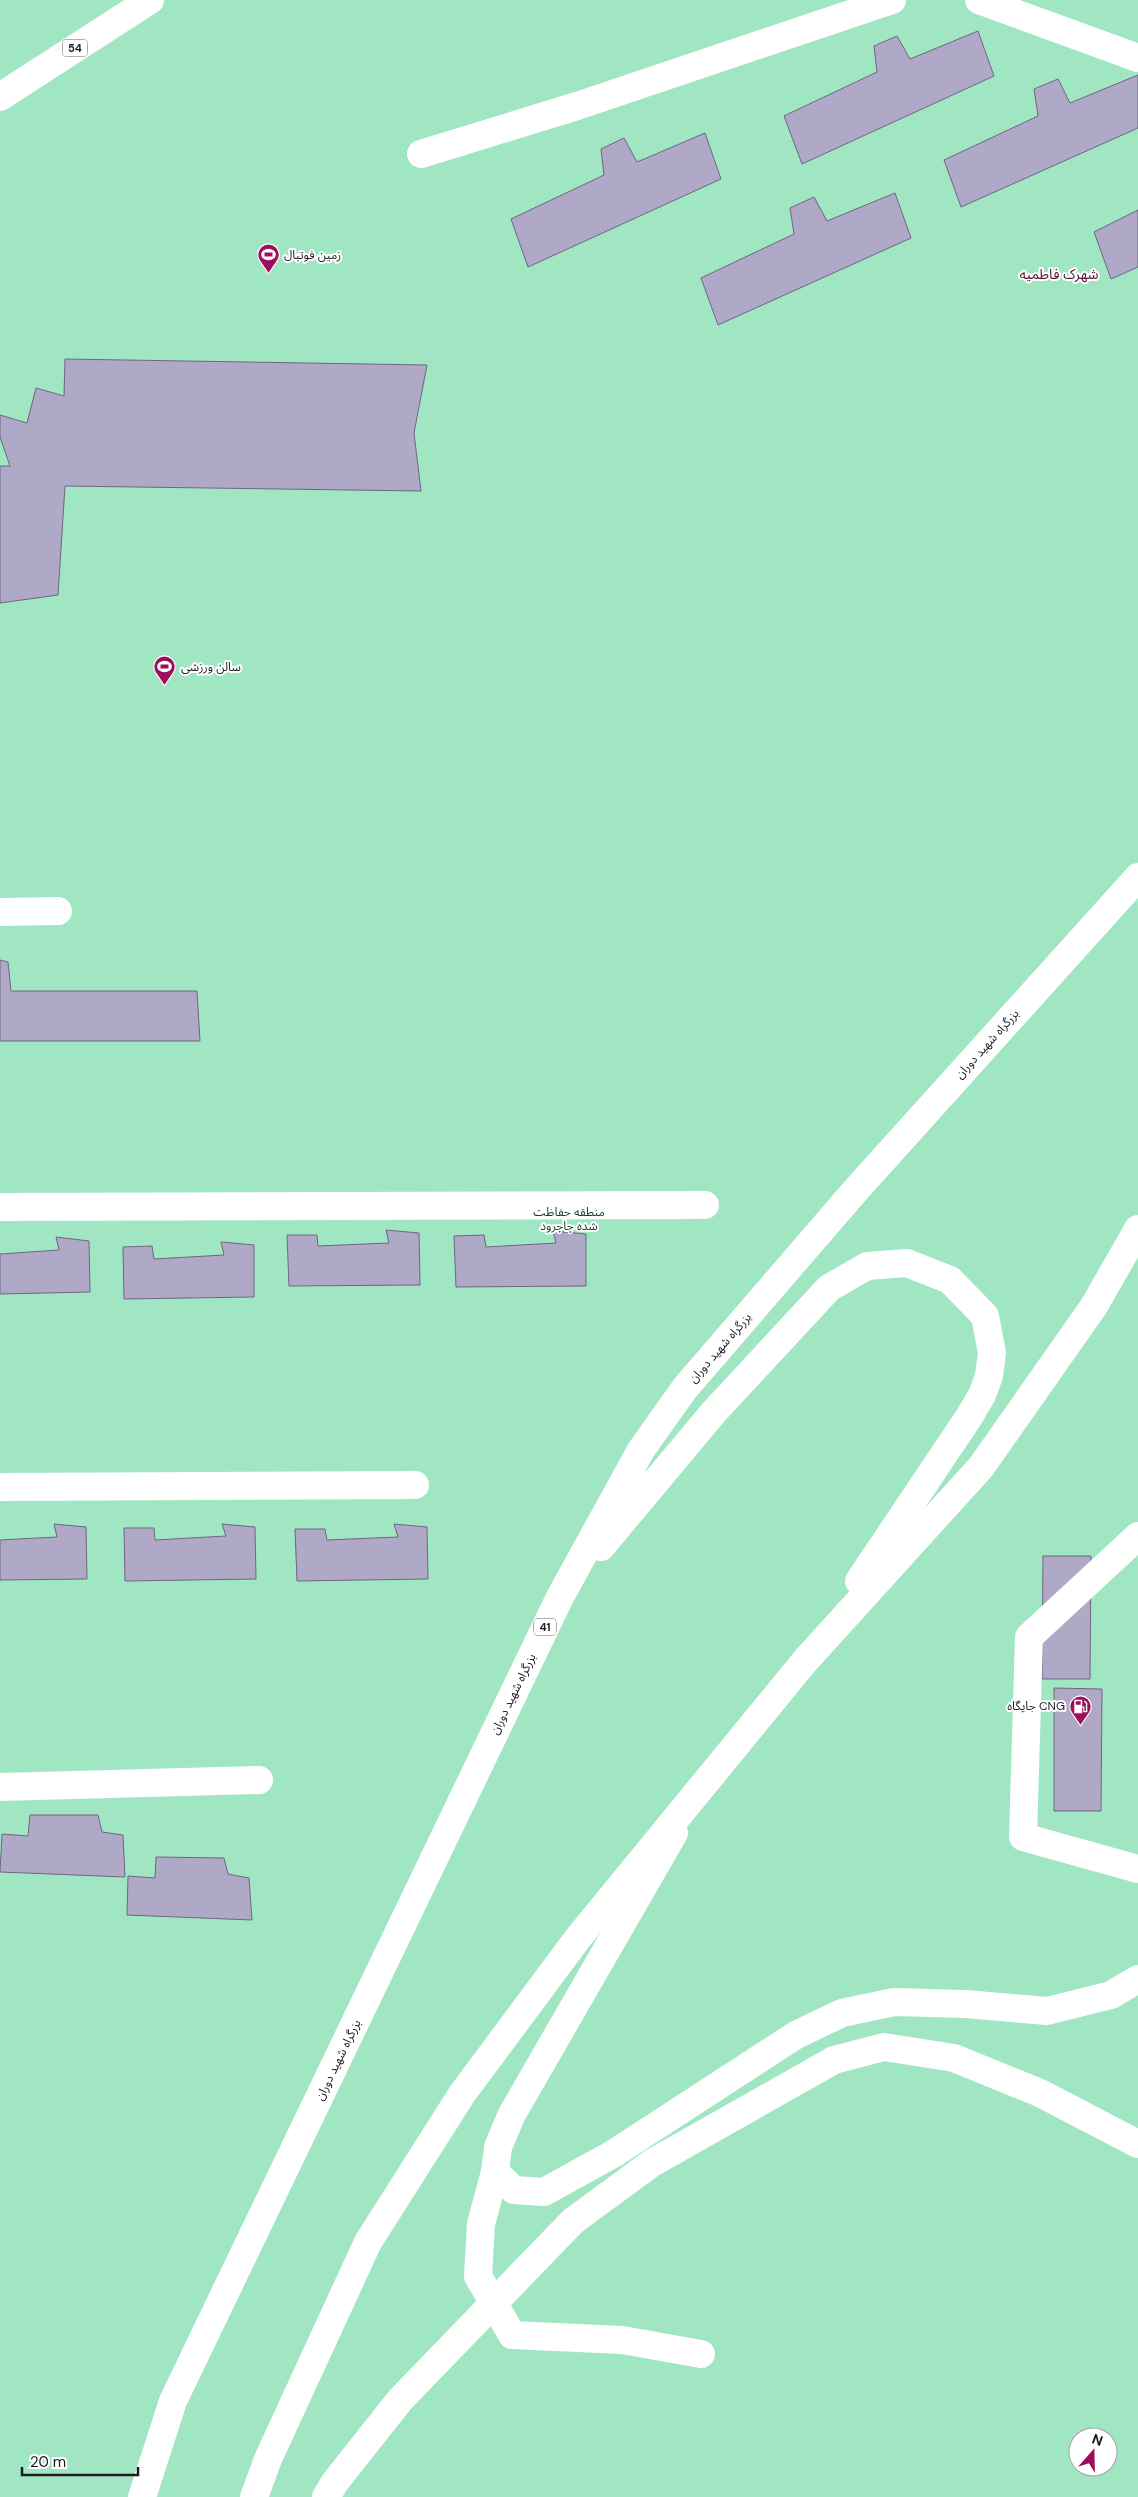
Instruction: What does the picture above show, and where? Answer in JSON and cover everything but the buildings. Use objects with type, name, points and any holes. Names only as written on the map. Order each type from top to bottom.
[{"type":"main road","name":"54","points":[[0,96],[150,0]]},
{"type":"main road","points":[[421,154],[577,106],[892,0]]},
{"type":"main road","points":[[979,0],[1138,58]]},
{"type":"main road","name":"بزرگراه شهید دوران","points":[[142,2497],[173,2401],[560,1597],[641,1450],[684,1388],[862,1183],[1138,877]]},
{"type":"main road","points":[[0,912],[58,912]]},
{"type":"main road","points":[[0,1207],[705,1206]]},
{"type":"main road","points":[[254,2497],[268,2459],[368,2242],[462,2094],[578,1938],[805,1661],[981,1467],[1094,1306],[1138,1229]]},
{"type":"main road","points":[[560,1597],[713,1413],[829,1288],[867,1266],[907,1263],[950,1280],[985,1316],[992,1353],[989,1376],[982,1394],[969,1417],[805,1661]]},
{"type":"main road","points":[[0,1487],[415,1486]]},
{"type":"main road","points":[[1138,1536],[1029,1637],[1023,1837],[1138,1869]]},
{"type":"main road","points":[[0,1787],[260,1780]]},
{"type":"main road","points":[[695,1797],[512,2114],[498,2147],[495,2172],[481,2224],[478,2276],[512,2335],[622,2340],[701,2354]]},
{"type":"main road","points":[[495,2172],[514,2190],[544,2192],[613,2154],[796,2035],[842,2013],[894,2002],[965,2004],[1047,2011],[1111,1995],[1138,1979]]},
{"type":"main road","points":[[326,2497],[335,2482],[400,2400],[573,2221],[652,2163],[834,2060],[884,2047],[954,2058],[1040,2093],[1138,2144]]},
{"type":"green space","name":"منطقه حفاظت شده جاجرود","points":[[0,0],[1138,0],[1138,2497],[0,2497]]},
{"type":"place","name":"زمین فوتبال","points":[[268,274]]},
{"type":"place","name":"سالن ورزشی","points":[[165,686]]},
{"type":"place","name":"جایگاه CNG","points":[[1081,1725]]},
{"type":"district","name":"شهرک فاطمیه","points":[[1059,274]]}]
